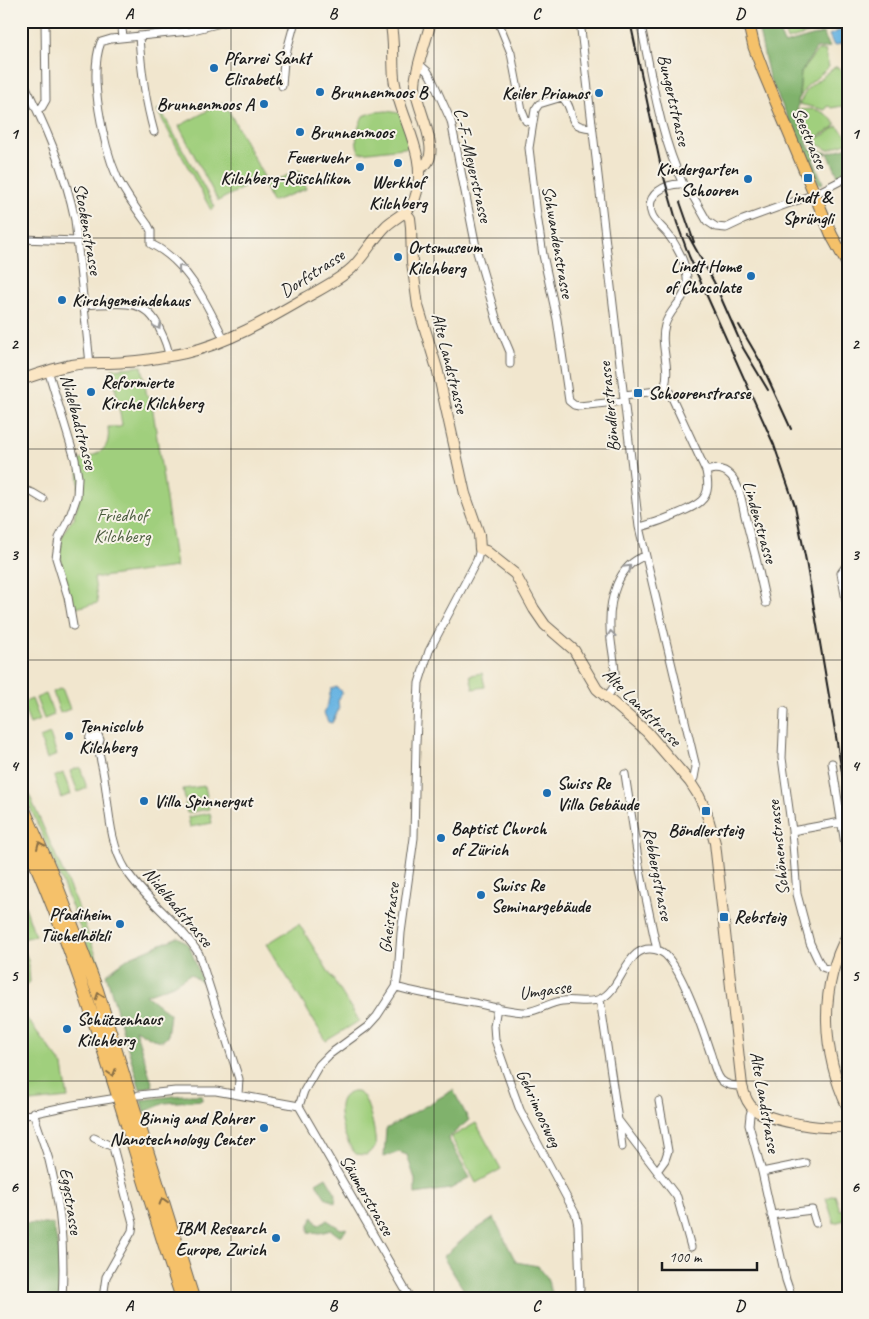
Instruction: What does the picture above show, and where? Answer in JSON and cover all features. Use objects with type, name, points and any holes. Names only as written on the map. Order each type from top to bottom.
[{"type":"highway","points":[[21,804],[53,876],[97,990],[193,1298]]},
{"type":"highway","points":[[21,831],[60,924],[93,1015],[182,1298]]},
{"type":"main road","name":"Seestrasse","points":[[748,21],[754,47],[763,71],[832,236],[848,265]]},
{"type":"street","points":[[37,110],[42,107],[46,100],[45,21]]},
{"type":"street","points":[[121,21],[123,37]]},
{"type":"street","points":[[224,339],[211,313],[189,278],[171,256],[151,244],[151,231],[148,225],[126,194],[117,177],[104,140],[97,79],[97,56],[101,42],[123,37],[189,31],[229,21]]},
{"type":"street","points":[[282,86],[284,61],[295,21]]},
{"type":"street","points":[[390,21],[394,41],[396,91],[413,138],[419,168]]},
{"type":"street","name":"Dorfstrasse","points":[[21,380],[48,370],[71,365],[125,362],[169,356],[199,349],[273,317],[337,279],[353,267],[388,224],[410,208],[416,197],[419,168],[423,168],[428,161],[432,149],[416,92],[417,75],[431,21]]},
{"type":"street","points":[[498,21],[511,53],[522,111],[526,121],[532,122]]},
{"type":"street","name":"Böndlerstrasse","points":[[580,21],[639,528],[696,767],[694,778],[690,782]]},
{"type":"street","name":"Bungertstrasse","points":[[640,21],[665,135],[683,184]]},
{"type":"street","points":[[139,36],[142,80],[154,132]]},
{"type":"street","name":"C.-F.-Meyerstrasse","points":[[420,66],[432,77],[451,121],[477,252],[497,321],[510,352],[510,364]]},
{"type":"street","name":"Stockenstrasse","points":[[21,77],[37,110],[65,180],[77,241],[90,364]]},
{"type":"street","name":"Schwandenstrasse","points":[[592,128],[576,125],[565,99],[560,97],[539,104],[535,110],[532,122],[529,148],[535,205],[543,255],[557,319],[569,401],[579,406],[624,398]]},
{"type":"street","points":[[639,528],[685,510],[701,501],[707,493],[708,482],[706,471],[665,386],[667,371],[664,329],[669,315],[682,299],[687,278],[685,266],[676,246],[653,218],[651,205],[654,196],[660,189],[683,184],[694,198],[707,221],[716,227],[728,228],[743,220],[815,194],[848,177]]},
{"type":"street","name":"Alte Landstrasse","points":[[405,212],[410,218],[412,227],[412,262],[418,306],[438,372],[465,494],[478,534],[480,549],[486,551],[515,574],[545,625],[574,650],[596,689],[647,732],[690,782],[699,796],[712,828],[742,1086],[752,1108],[749,1125],[792,1298]]},
{"type":"street","points":[[21,239],[77,241]]},
{"type":"street","points":[[84,305],[134,304],[148,310],[157,321],[169,356]]},
{"type":"street","name":"Nidelbadstrasse","points":[[48,370],[75,460],[78,477],[77,496],[59,538],[56,558],[68,597],[72,626]]},
{"type":"street","points":[[624,398],[657,391],[665,386]]},
{"type":"street","name":"Lindenstrasse","points":[[706,471],[714,469],[729,474],[738,488],[766,603]]},
{"type":"street","points":[[21,489],[43,499]]},
{"type":"street","name":"Gheistrasse","points":[[299,1106],[304,1091],[319,1065],[330,1054],[367,1027],[382,1009],[396,987],[401,932],[414,838],[419,683],[429,651],[480,549]]},
{"type":"street","points":[[607,698],[614,688],[616,680],[610,627],[614,594],[621,575],[637,559],[645,556]]},
{"type":"street","points":[[848,563],[840,574],[848,611]]},
{"type":"street","name":"Schönenstrasse","points":[[784,711],[782,758],[792,831],[795,879],[805,925],[817,958],[822,967],[832,971]]},
{"type":"street","name":"Nidelbadstrasse","points":[[94,740],[102,763],[119,856],[136,884],[178,927],[199,954],[205,967],[239,1079],[238,1094]]},
{"type":"street","points":[[832,763],[848,863]]},
{"type":"street","name":"Rebbergstrasse","points":[[625,774],[639,866],[657,950]]},
{"type":"street","points":[[792,831],[841,822]]},
{"type":"street","points":[[848,934],[841,945],[832,971],[828,1002],[828,1040],[835,1076],[848,1108]]},
{"type":"street","points":[[622,1147],[600,999],[607,995],[615,986],[633,956],[645,950],[657,950],[664,954],[678,974],[698,1017],[720,1078],[729,1085],[742,1086]]},
{"type":"street","name":"Umgasse","points":[[396,987],[529,1012],[555,1002],[600,999]]},
{"type":"street","name":"Gehrimoosweg","points":[[497,1007],[494,1026],[495,1040],[517,1100],[576,1215],[580,1289],[578,1298]]},
{"type":"street","points":[[139,1095],[216,1090],[299,1106]]},
{"type":"street","points":[[21,1116],[33,1112],[111,1099]]},
{"type":"street","points":[[657,1171],[665,1160],[668,1151],[659,1101]]},
{"type":"street","name":"Säumerstrasse","points":[[299,1106],[410,1298]]},
{"type":"street","points":[[752,1108],[757,1112],[793,1123],[836,1128],[848,1125]]},
{"type":"street","name":"Eggstrasse","points":[[33,1112],[48,1159],[59,1207],[64,1262],[62,1298]]},
{"type":"street","points":[[618,1120],[677,1197],[691,1247]]},
{"type":"street","points":[[94,1138],[113,1148],[133,1218],[132,1231],[106,1276],[103,1298]]},
{"type":"street","name":"Alte Landstrasse","points":[[762,1172],[806,1163]]},
{"type":"street","points":[[771,1216],[812,1210],[816,1223]]},
{"type":"green space","points":[[765,21],[775,21],[784,44],[823,33],[830,47],[816,49],[801,72],[797,115],[809,148],[828,153],[813,159],[823,183],[819,185],[769,77],[758,27]]},
{"type":"green space","points":[[781,21],[839,21],[839,25],[787,40]]},
{"type":"green space","points":[[825,50],[829,67],[806,87],[799,99],[801,72],[817,51]]},
{"type":"green space","points":[[835,67],[838,67],[848,81],[848,105],[831,108],[829,106],[825,110],[799,104],[808,88]]},
{"type":"green space","points":[[224,102],[264,177],[218,201],[179,126]]},
{"type":"green space","points":[[160,109],[215,207],[211,210],[157,110]]},
{"type":"green space","points":[[811,109],[825,114],[836,124],[833,128],[809,141],[799,110]]},
{"type":"green space","points":[[387,111],[399,113],[412,147],[360,153],[357,139],[358,129],[363,116]]},
{"type":"green space","points":[[837,126],[848,137],[848,142],[828,150],[812,141],[829,132]]},
{"type":"green space","points":[[848,147],[848,171],[838,176],[828,153]]},
{"type":"green space","points":[[300,171],[306,189],[271,202],[264,184]]},
{"type":"green space","name":"Friedhof Kilchberg","points":[[142,366],[147,397],[151,397],[176,567],[94,578],[98,603],[75,608],[64,576],[61,541],[68,525],[75,518],[74,515],[79,501],[78,461],[102,451],[107,442],[108,427],[120,427],[122,425],[112,369]]},
{"type":"green space","points":[[482,673],[485,687],[473,689],[470,675]]},
{"type":"green space","points":[[62,688],[70,709],[60,713],[53,692]]},
{"type":"green space","points":[[46,694],[54,715],[44,719],[36,698]]},
{"type":"green space","points":[[32,699],[40,720],[30,724],[22,703]]},
{"type":"green space","points":[[50,734],[57,755],[47,759],[40,738]]},
{"type":"green space","points":[[80,767],[87,788],[78,792],[70,771]]},
{"type":"green space","points":[[63,773],[71,794],[61,798],[54,777]]},
{"type":"green space","points":[[21,776],[75,900],[101,968],[97,970],[49,850],[21,787]]},
{"type":"green space","points":[[205,786],[207,796],[185,800],[183,789]]},
{"type":"green space","points":[[207,799],[209,809],[187,813],[185,803]]},
{"type":"green space","points":[[210,813],[212,823],[190,827],[188,817]]},
{"type":"green space","points":[[21,895],[35,935],[21,940]]},
{"type":"green space","points":[[299,924],[359,1021],[326,1041],[267,944]]},
{"type":"green space","points":[[178,937],[189,945],[203,983],[190,974],[173,985],[146,995],[170,1014],[167,1037],[162,1041],[153,1039],[135,1029],[153,1086],[140,1089],[106,974],[130,957]]},
{"type":"green space","points":[[21,941],[28,960],[30,982],[21,990]]},
{"type":"green space","points":[[21,1011],[63,1066],[68,1098],[21,1103]]},
{"type":"green space","points":[[453,1090],[469,1120],[448,1138],[470,1178],[450,1189],[415,1194],[415,1179],[407,1155],[399,1152],[384,1157],[386,1129]]},
{"type":"green space","points":[[352,1092],[357,1092],[364,1097],[369,1108],[375,1137],[375,1148],[366,1155],[356,1154],[352,1150],[345,1136],[341,1119],[340,1104],[342,1099]]},
{"type":"green space","points":[[183,1095],[202,1095],[202,1100],[165,1103],[144,1112],[141,1100]]},
{"type":"green space","points":[[476,1123],[501,1169],[476,1183],[451,1137]]},
{"type":"green space","points":[[326,1177],[336,1194],[335,1203],[325,1197],[316,1183]]},
{"type":"green space","points":[[835,1195],[840,1210],[845,1209],[848,1219],[834,1223],[826,1198]]},
{"type":"green space","points":[[313,1217],[318,1225],[327,1220],[341,1229],[347,1228],[339,1236],[331,1230],[320,1233],[309,1232],[309,1225]]},
{"type":"green space","points":[[494,1218],[516,1262],[538,1266],[546,1276],[553,1295],[547,1298],[469,1298],[443,1257],[469,1234]]},
{"type":"green space","points":[[21,1224],[53,1224],[65,1278],[62,1298],[21,1298]]},
{"type":"water","points":[[848,27],[848,41],[834,46],[829,35]]},
{"type":"water","points":[[337,687],[342,692],[338,701],[339,709],[332,723],[328,722],[324,713],[331,689]]},
{"type":"railway","points":[[630,21],[661,167],[677,223],[689,256],[774,445],[795,506],[848,807]]},
{"type":"railway","points":[[680,202],[694,242]]},
{"type":"railway","points":[[688,235],[714,282],[743,348],[768,390]]},
{"type":"railway","points":[[739,325],[760,361],[791,429]]},
{"type":"place","name":"Pfarrei Sankt Elisabeth","points":[[214,68]]},
{"type":"place","name":"Brunnenmoos B","points":[[320,92]]},
{"type":"place","name":"Keiler Priamos","points":[[599,93]]},
{"type":"place","name":"Brunnenmoos A","points":[[264,104]]},
{"type":"place","name":"Brunnenmoos","points":[[300,132]]},
{"type":"place","name":"Werkhof Kilchberg","points":[[398,163]]},
{"type":"place","name":"Feuerwehr Kilchberg-Rüschlikon","points":[[360,167]]},
{"type":"place","name":"Lindt & Sprüngli","points":[[808,178]]},
{"type":"place","name":"Kindergarten Schooren","points":[[748,179]]},
{"type":"place","name":"Ortsmuseum Kilchberg","points":[[398,257]]},
{"type":"place","name":"Lindt Home of Chocolate","points":[[751,276]]},
{"type":"place","name":"Kirchgemeindehaus","points":[[62,300]]},
{"type":"place","name":"Reformierte Kirche Kilchberg","points":[[91,392]]},
{"type":"place","name":"Schoorenstrasse","points":[[638,393]]},
{"type":"place","name":"Tennisclub Kilchberg","points":[[69,736]]},
{"type":"place","name":"Swiss Re Villa Gebäude","points":[[547,793]]},
{"type":"place","name":"Villa Spinnergut","points":[[144,801]]},
{"type":"place","name":"Böndlersteig","points":[[706,811]]},
{"type":"place","name":"Baptist Church of Zürich","points":[[441,838]]},
{"type":"place","name":"Swiss Re Seminargebäude","points":[[481,895]]},
{"type":"place","name":"Rebsteig","points":[[724,917]]},
{"type":"place","name":"Pfadiheim Tüchelhölzli","points":[[120,924]]},
{"type":"place","name":"Schützenhaus Kilchberg","points":[[67,1029]]},
{"type":"place","name":"Binnig and Rohrer Nanotechnology Center","points":[[264,1128]]},
{"type":"place","name":"IBM Research Europe, Zurich","points":[[276,1238]]}]
